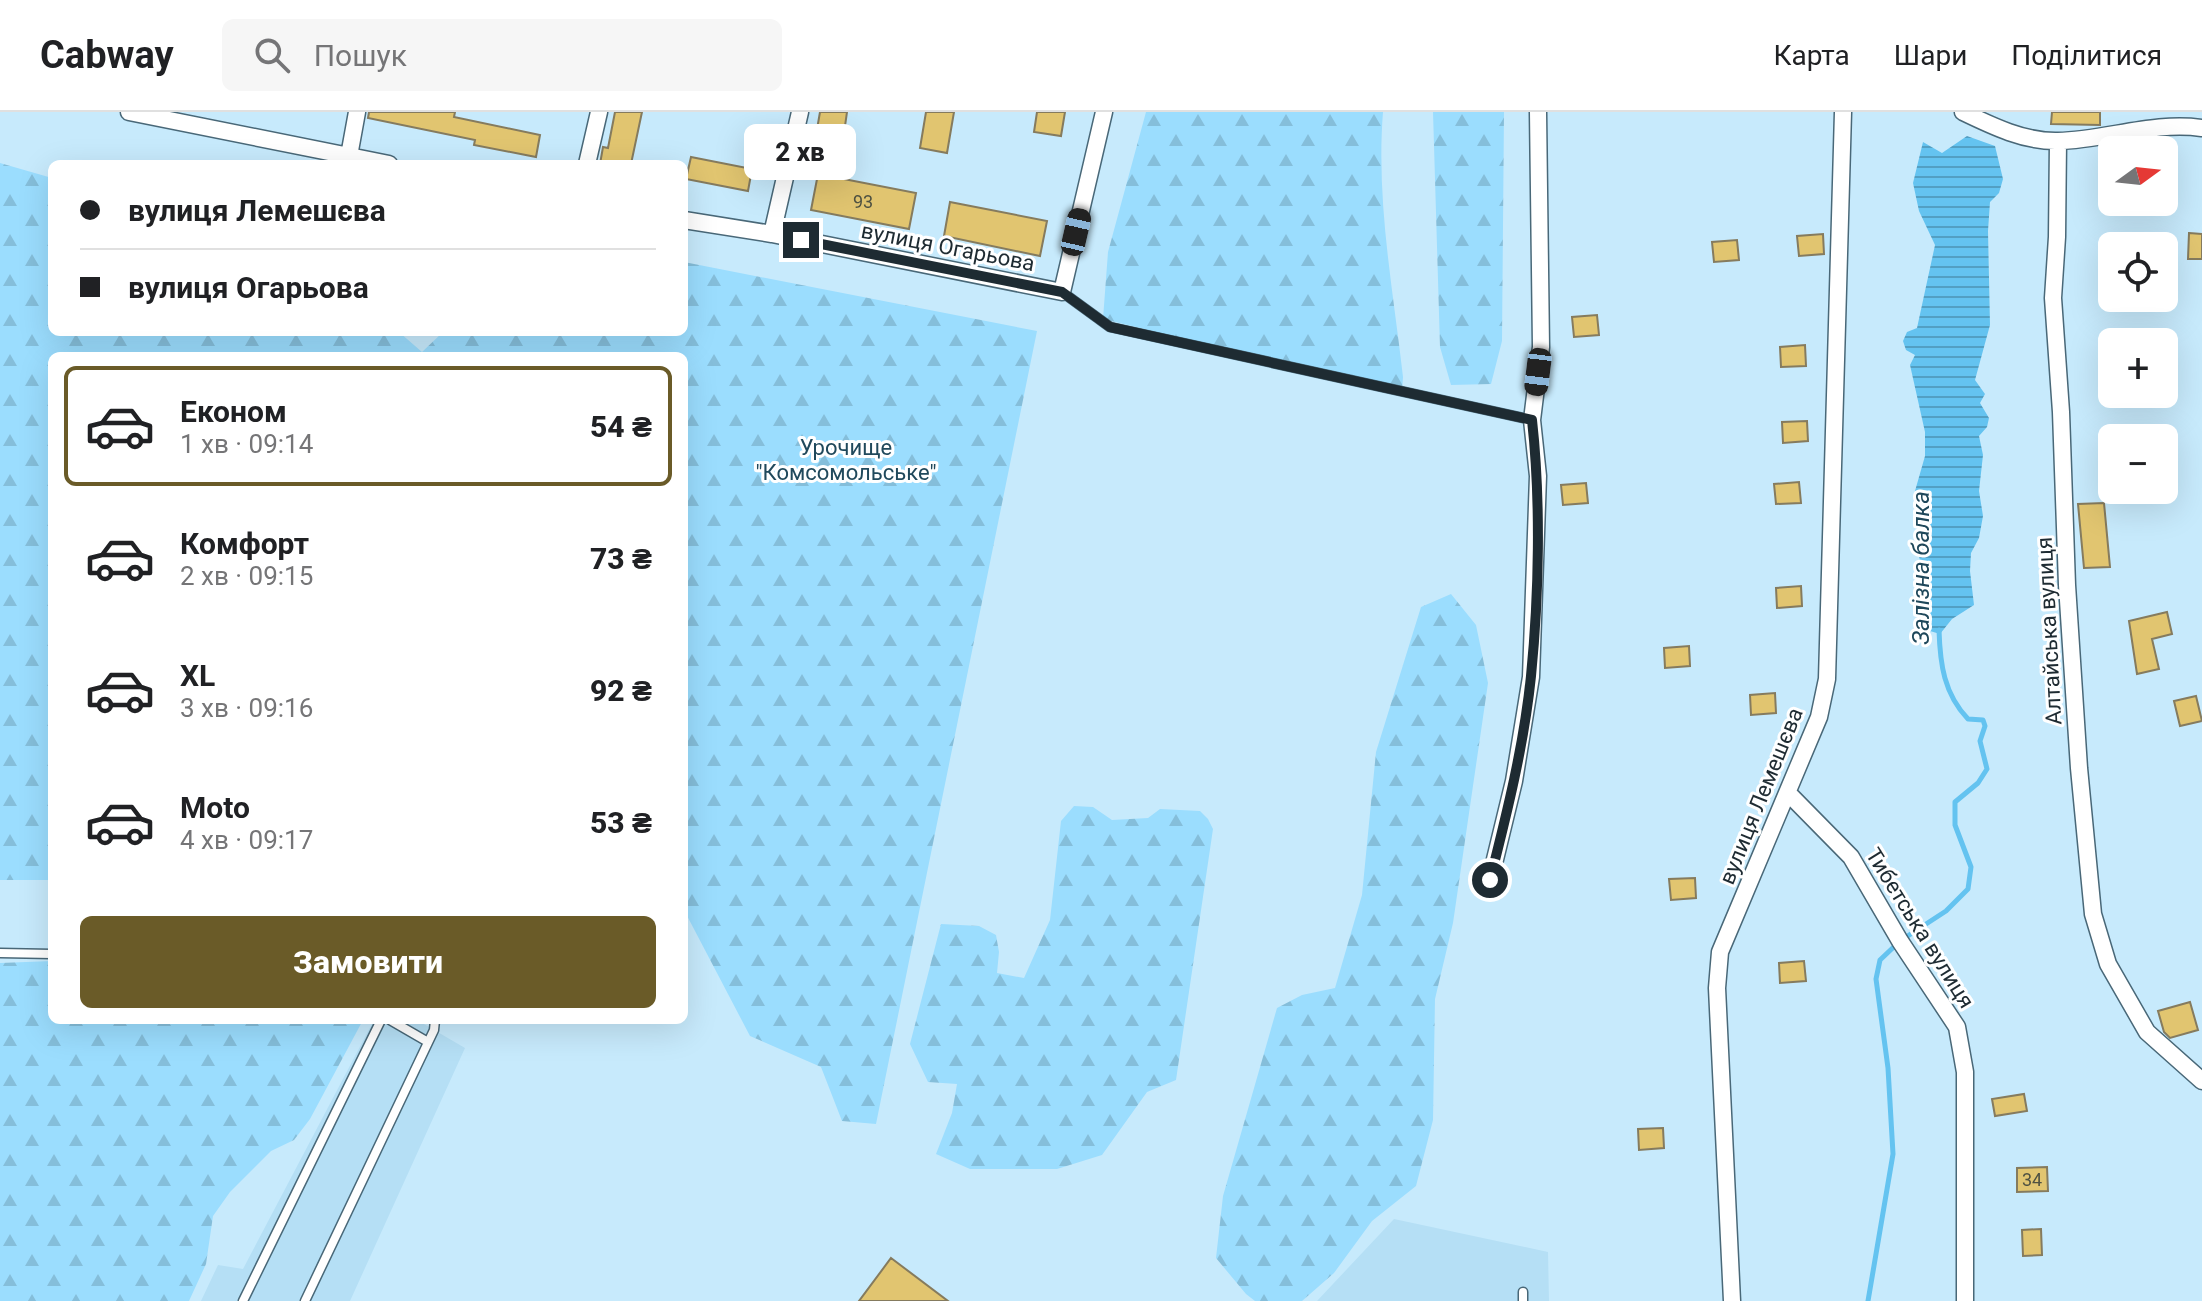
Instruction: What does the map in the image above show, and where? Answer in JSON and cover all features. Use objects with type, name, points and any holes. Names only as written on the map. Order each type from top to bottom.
[{"type":"street","points":[[129,112],[166,116],[369,160]]},
{"type":"street","points":[[349,156],[357,112]]},
{"type":"street","points":[[588,160],[599,112]]},
{"type":"street","points":[[772,234],[800,112]]},
{"type":"street","points":[[1062,292],[1104,112]]},
{"type":"street","points":[[1490,880],[1514,781],[1531,677],[1538,476],[1532,420],[1541,347],[1538,112]]},
{"type":"street","name":"вулиця Лемешєва","points":[[1732,1301],[1717,988],[1720,952],[1819,717],[1827,679],[1843,112]]},
{"type":"street","points":[[1963,112],[1991,126],[2029,138],[2058,141],[2160,128],[2202,128]]},
{"type":"street","name":"Алтайська вулиця","points":[[2058,141],[2053,309],[2077,738],[2093,914],[2108,964],[2147,1032],[2202,1081]]},
{"type":"street","name":"вулиця Огарьова","points":[[688,221],[772,234],[1062,292]]},
{"type":"street","name":"Тибетська вулиця","points":[[1788,793],[1851,857],[1900,941],[1957,1027],[1965,1072],[1965,1301]]},
{"type":"lane","points":[[1062,292],[1110,327],[1532,420]]},
{"type":"lane","points":[[0,953],[48,954]]},
{"type":"lane","points":[[243,1301],[379,1024]]},
{"type":"lane","points":[[397,1024],[428,1042]]},
{"type":"lane","points":[[305,1301],[435,1024]]},
{"type":"shaded area","points":[[372,1024],[424,1024],[465,1048],[350,1301],[201,1301],[218,1265],[243,1269]]},
{"type":"shaded area","points":[[1394,1219],[1548,1252],[1549,1301],[1317,1301]]},
{"type":"green space","points":[[1146,112],[1383,112],[1384,212],[1403,377],[1402,392],[1103,319],[1108,252]]},
{"type":"green space","points":[[1433,112],[1504,112],[1502,341],[1491,384],[1451,385],[1440,347]]},
{"type":"green space","name":"Урочище \"Комсомольське\"","points":[[0,163],[48,177],[48,336],[404,336],[422,352],[48,352],[48,880],[0,880]]},
{"type":"green space","name":"Урочище \"Комсомольське\"","points":[[688,263],[1037,331],[876,1124],[842,1121],[821,1067],[750,1036],[688,918],[688,352],[422,352],[439,336],[688,336]]},
{"type":"green space","points":[[1451,594],[1476,625],[1488,683],[1453,923],[1435,999],[1433,1120],[1416,1186],[1372,1221],[1334,1273],[1302,1301],[1255,1301],[1216,1258],[1223,1196],[1277,1008],[1302,995],[1335,988],[1362,895],[1376,752],[1421,607]]},
{"type":"green space","points":[[1074,806],[1093,807],[1112,820],[1148,818],[1160,809],[1200,811],[1213,829],[1176,1080],[1147,1092],[1102,1155],[1057,1169],[970,1169],[936,1154],[952,1113],[957,1084],[928,1082],[910,1044],[941,924],[979,926],[996,935],[999,952],[997,973],[1024,978],[1050,920],[1061,821]]},
{"type":"green space","points":[[48,961],[48,1024],[361,1024],[310,1119],[294,1140],[271,1151],[230,1192],[213,1216],[206,1264],[189,1301],[0,1301],[0,963]]},
{"type":"water","points":[[1967,136],[1995,146],[2003,179],[1999,193],[1990,202],[1990,325],[1975,380],[1985,394],[1980,403],[1989,418],[1987,427],[1979,436],[1983,455],[1979,491],[1983,516],[1979,538],[1971,553],[1974,605],[1952,619],[1940,634],[1930,631],[1919,555],[1924,512],[1915,491],[1925,456],[1925,432],[1910,365],[1915,355],[1906,350],[1903,341],[1907,332],[1917,328],[1935,245],[1919,211],[1913,183],[1923,142],[1942,153]]},
{"type":"building","points":[[369,112],[455,112],[454,117],[540,135],[536,157],[474,145],[475,140],[368,118]]},
{"type":"building","points":[[615,112],[642,112],[632,160],[601,160],[603,147],[608,148]]},
{"type":"building","points":[[820,112],[847,112],[843,140],[816,135]]},
{"type":"building","points":[[926,112],[954,112],[947,153],[920,148]]},
{"type":"building","points":[[1037,112],[1065,112],[1061,136],[1034,132]]},
{"type":"building","points":[[2052,112],[2100,112],[2100,125],[2051,124]]},
{"type":"building","points":[[691,157],[752,169],[748,191],[688,179]]},
{"type":"building","points":[[818,174],[916,193],[909,229],[811,210]]},
{"type":"building","points":[[950,202],[1047,221],[1040,256],[944,236]]},
{"type":"building","points":[[2189,233],[2202,234],[2202,259],[2188,259]]},
{"type":"building","points":[[1823,234],[1824,254],[1799,256],[1797,236]]},
{"type":"building","points":[[1737,240],[1739,260],[1714,262],[1712,242]]},
{"type":"building","points":[[1597,315],[1599,335],[1574,337],[1572,317]]},
{"type":"building","points":[[1805,345],[1806,366],[1781,367],[1780,347]]},
{"type":"building","points":[[1807,421],[1808,441],[1783,443],[1782,422]]},
{"type":"building","points":[[1799,482],[1801,503],[1776,504],[1774,484]]},
{"type":"building","points":[[1586,483],[1588,503],[1563,505],[1561,485]]},
{"type":"building","points":[[2078,504],[2104,504],[2110,567],[2084,568]]},
{"type":"building","points":[[1801,586],[1802,606],[1777,608],[1776,588]]},
{"type":"building","points":[[2167,612],[2172,634],[2152,639],[2159,669],[2137,674],[2129,621]]},
{"type":"building","points":[[1689,646],[1690,666],[1665,668],[1664,648]]},
{"type":"building","points":[[1775,693],[1776,713],[1751,715],[1750,695]]},
{"type":"building","points":[[2196,696],[2202,721],[2180,726],[2174,701]]},
{"type":"building","points":[[1695,878],[1696,898],[1671,900],[1669,879]]},
{"type":"building","points":[[1804,961],[1806,981],[1780,983],[1779,963]]},
{"type":"building","points":[[2190,1002],[2198,1030],[2170,1038],[2164,1032],[2158,1011]]},
{"type":"building","points":[[2024,1094],[2027,1111],[1995,1116],[1992,1099]]},
{"type":"building","points":[[1663,1128],[1664,1148],[1639,1150],[1638,1129]]},
{"type":"building","points":[[2047,1167],[2048,1191],[2017,1192],[2017,1168]]},
{"type":"building","points":[[2041,1229],[2042,1255],[2023,1256],[2022,1230]]},
{"type":"building","points":[[891,1258],[948,1301],[859,1301]]},
{"type":"waterway","name":"Залізна балка","points":[[1868,1301],[1893,1154],[1888,1068],[1876,979],[1880,960],[1900,941],[1946,911],[1968,889],[1971,867],[1955,825],[1955,802],[1978,783],[1987,769],[1980,741],[1985,726],[1983,720],[1968,719],[1953,699],[1942,667],[1939,630]]},
{"type":"route","points":[[801,240],[1062,292],[1110,327],[1532,420],[1538,476],[1531,677],[1514,781],[1490,880]]}]
